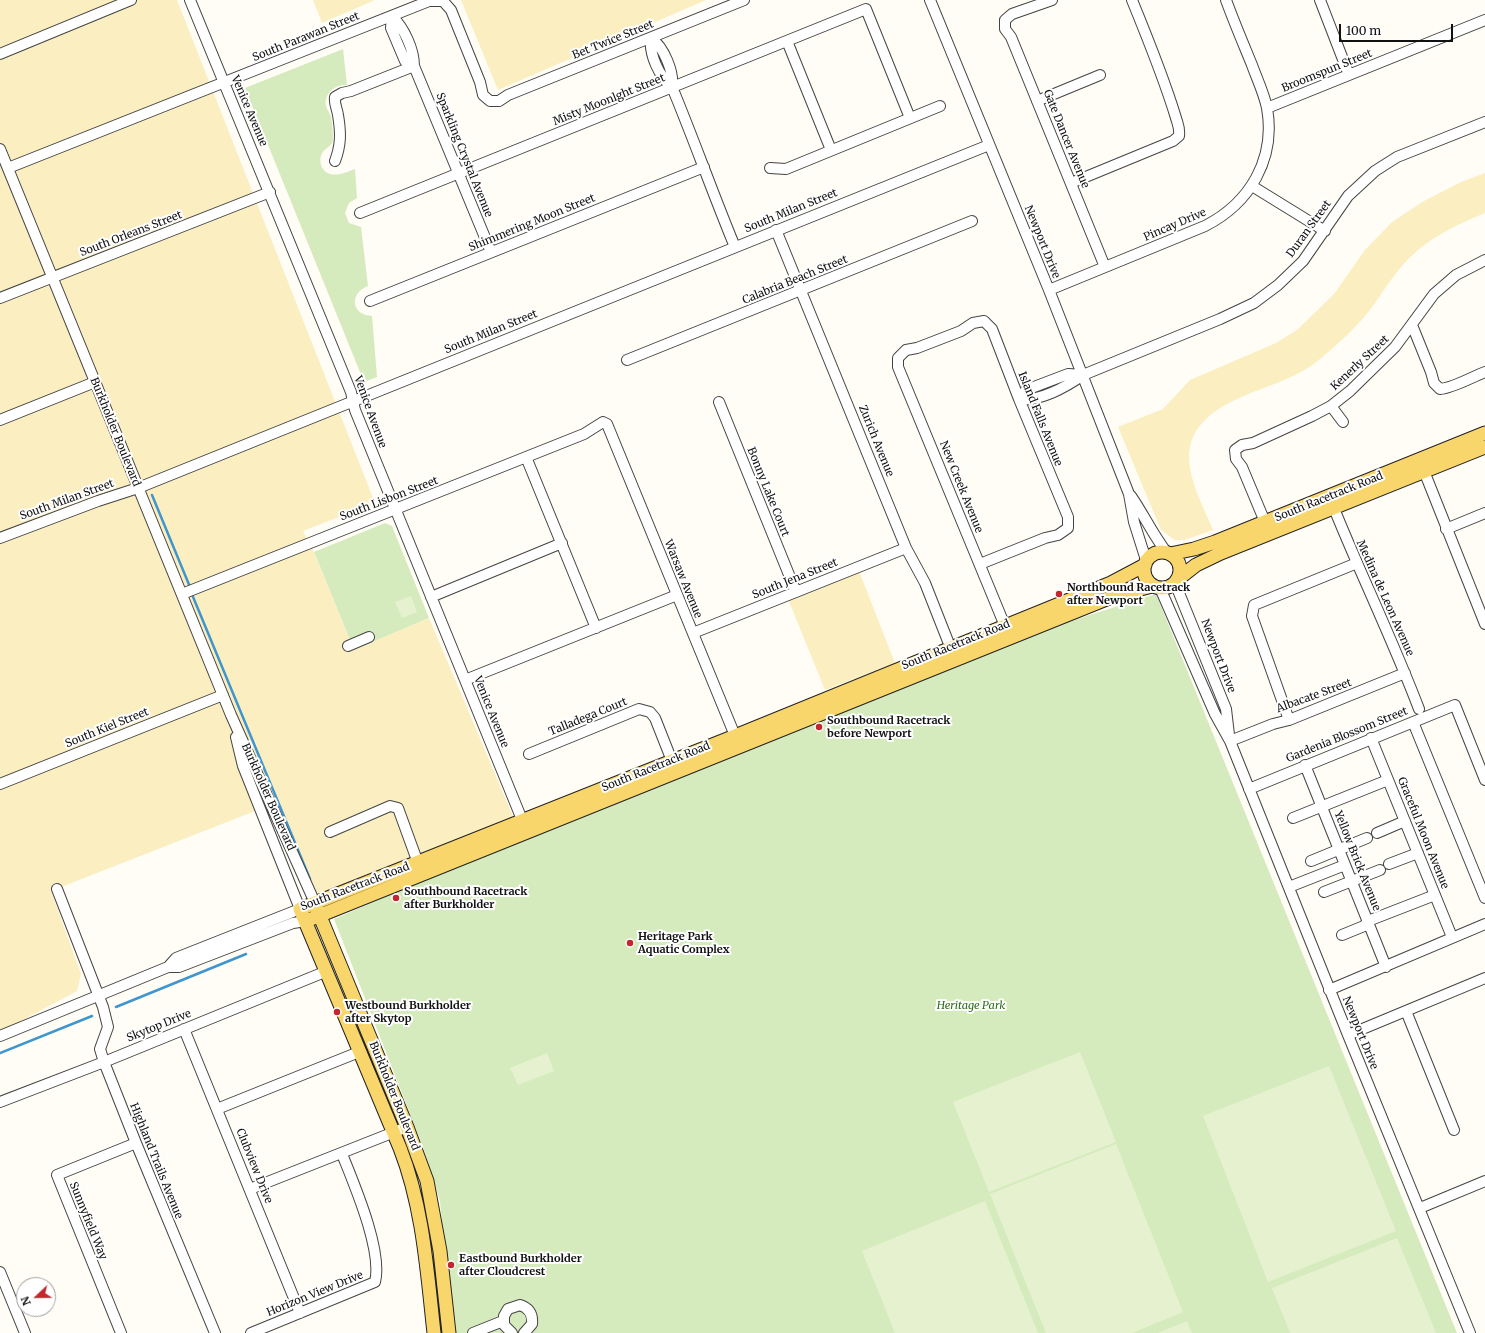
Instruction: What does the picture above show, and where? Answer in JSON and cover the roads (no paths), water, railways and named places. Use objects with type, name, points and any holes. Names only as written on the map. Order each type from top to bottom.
[{"type":"main road","name":"South Racetrack Road","points":[[1176,581],[1196,565],[1206,560],[1485,433]]},
{"type":"main road","name":"South Racetrack Road","points":[[1169,553],[1194,549],[1265,522],[1332,502],[1424,471],[1485,447]]},
{"type":"main road","points":[[1155,553],[1169,553],[1179,563],[1180,572],[1176,581],[1169,587],[1156,587],[1145,577],[1145,562],[1155,553]]},
{"type":"main road","name":"South Racetrack Road","points":[[306,921],[527,833],[950,647],[1111,583],[1145,562]]},
{"type":"main road","name":"South Racetrack Road","points":[[300,909],[672,762],[737,741],[955,660],[1114,596],[1156,587]]},
{"type":"main road","name":"Burkholder Boulevard","points":[[315,903],[407,1127],[427,1181],[434,1210],[445,1283],[449,1333]]},
{"type":"main road","name":"Burkholder Boulevard","points":[[300,909],[407,1165],[418,1203],[434,1333]]},
{"type":"street","points":[[0,54],[131,0]]},
{"type":"street","name":"Venice Avenue","points":[[190,0],[270,192],[396,510],[527,833]]},
{"type":"street","name":"Bet Twice Street","points":[[490,101],[499,101],[508,95],[744,0]]},
{"type":"street","name":"Newport Drive","points":[[930,0],[1049,290],[1130,494],[1146,517],[1153,534],[1169,553]]},
{"type":"street","name":"Gate Dancer Avenue","points":[[1052,0],[1012,14],[1005,20],[1005,29],[1011,37],[1105,267]]},
{"type":"street","points":[[1071,183],[1173,141],[1179,136],[1180,127],[1176,120],[1169,93],[1132,0]]},
{"type":"street","name":"Pincay Drive","points":[[1049,290],[1217,220],[1235,206],[1252,186],[1261,167],[1268,140],[1267,108],[1226,0]]},
{"type":"street","points":[[1320,0],[1349,75]]},
{"type":"street","name":"South Parawan Street","points":[[8,168],[429,1],[443,1],[451,10],[480,82],[483,95],[490,101]]},
{"type":"street","name":"Misty Moonlght Street","points":[[360,212],[866,9],[910,118]]},
{"type":"street","name":"Sparkling Crystal Avenue","points":[[392,16],[391,28],[405,61],[414,66],[491,252]]},
{"type":"street","name":"Broomspun Street","points":[[1267,108],[1485,20]]},
{"type":"street","points":[[651,38],[659,43],[673,78],[672,87],[704,167],[708,184],[735,247]]},
{"type":"street","points":[[788,41],[831,150]]},
{"type":"street","points":[[335,161],[341,145],[338,114],[334,105],[335,97],[414,66]]},
{"type":"street","points":[[1037,101],[1100,75]]},
{"type":"street","points":[[770,168],[786,168],[940,106]]},
{"type":"street","name":"Duran Street","points":[[1019,399],[1030,400],[1072,383],[1083,375],[1220,319],[1254,303],[1290,275],[1303,261],[1348,196],[1374,171],[1397,157],[1485,122]]},
{"type":"street","name":"South Milan Street","points":[[0,538],[98,501],[138,488],[990,145]]},
{"type":"street","name":"Burkholder Boulevard","points":[[0,149],[231,715],[315,903]]},
{"type":"street","name":"Shimmering Moon Street","points":[[370,301],[704,167]]},
{"type":"street","points":[[1252,186],[1325,231]]},
{"type":"street","name":"South Orleans Street","points":[[0,298],[270,192]]},
{"type":"street","name":"Calabria Beach Street","points":[[627,360],[972,221]]},
{"type":"street","name":"Zurich Avenue","points":[[776,230],[906,548],[925,583],[955,660]]},
{"type":"street","name":"Kenerly Street","points":[[1265,522],[1242,467],[1236,460],[1235,450],[1242,445],[1253,443],[1330,406],[1370,373],[1395,347],[1412,326],[1425,306],[1443,286],[1466,269],[1485,260]]},
{"type":"street","name":"New Creek Avenue","points":[[984,321],[973,323],[961,331],[918,348],[906,350],[898,358],[898,367],[1005,626]]},
{"type":"street","name":"Island Falls Avenue","points":[[980,564],[1045,538],[1058,535],[1068,528],[1068,517],[1019,399],[992,329],[984,321]]},
{"type":"street","points":[[1412,326],[1434,383],[1440,389],[1448,388],[1485,372]]},
{"type":"street","points":[[0,420],[95,382]]},
{"type":"street","name":"Bonny Lake Court","points":[[718,402],[796,592]]},
{"type":"street","points":[[1330,406],[1343,422]]},
{"type":"street","name":"South Lisbon Street","points":[[182,594],[584,434],[603,422]]},
{"type":"street","name":"Warsaw Avenue","points":[[603,422],[607,424],[737,741]]},
{"type":"street","points":[[526,457],[596,628]]},
{"type":"street","points":[[1424,471],[1441,510],[1446,529],[1485,624]]},
{"type":"street","name":"Newport Drive","points":[[1130,494],[1134,522],[1145,562]]},
{"type":"street","name":"Medina de Leon Avenue","points":[[1332,502],[1406,673],[1419,709]]},
{"type":"street","points":[[1446,529],[1485,513]]},
{"type":"street","points":[[431,596],[562,543]]},
{"type":"street","name":"South Jena Street","points":[[692,633],[906,548]]},
{"type":"street","points":[[1289,720],[1252,616],[1254,605],[1358,563]]},
{"type":"street","name":"Newport Drive","points":[[1176,581],[1226,708],[1230,741]]},
{"type":"street","name":"Newport Drive","points":[[1156,587],[1215,714],[1230,741],[1470,1333]]},
{"type":"street","points":[[465,680],[677,595]]},
{"type":"street","points":[[348,646],[368,637]]},
{"type":"street","name":"Albacate Street","points":[[1230,741],[1273,724],[1289,720],[1406,673]]},
{"type":"street","name":"South Kiel Street","points":[[0,784],[223,694]]},
{"type":"street","name":"Gardenia Blossom Street","points":[[1250,789],[1305,765],[1455,705],[1485,780]]},
{"type":"street","name":"Talladega Court","points":[[529,754],[639,709],[650,712],[655,718],[672,762]]},
{"type":"street","name":"Burkholder Boulevard","points":[[231,715],[243,766],[300,909]]},
{"type":"street","points":[[1413,722],[1485,898]]},
{"type":"street","name":"Graceful Moon Avenue","points":[[1372,738],[1452,937]]},
{"type":"street","name":"Yellow Brick Avenue","points":[[1305,765],[1386,967]]},
{"type":"street","points":[[1293,818],[1388,780]]},
{"type":"street","points":[[330,832],[390,806],[398,808],[418,863]]},
{"type":"street","points":[[1377,833],[1405,821]]},
{"type":"street","points":[[1311,861],[1367,838]]},
{"type":"street","points":[[1324,892],[1418,853]]},
{"type":"street","points":[[1289,887],[1345,865]]},
{"type":"street","name":"Highland Trails Avenue","points":[[57,889],[100,995],[108,1027],[100,1049],[104,1062],[214,1333]]},
{"type":"street","points":[[1342,935],[1364,926],[1368,921],[1435,895]]},
{"type":"street","name":"South Racetrack Road","points":[[168,967],[176,958],[300,909]]},
{"type":"street","name":"South Racetrack Road","points":[[0,1036],[168,967],[179,967],[293,923],[306,921]]},
{"type":"street","points":[[1330,990],[1485,924]]},
{"type":"street","name":"Skytop Drive","points":[[0,1102],[104,1062],[327,971]]},
{"type":"street","points":[[1348,1035],[1485,978]]},
{"type":"street","points":[[1406,1011],[1454,1130]]},
{"type":"street","name":"Clubview Drive","points":[[184,1029],[300,1313]]},
{"type":"street","points":[[217,1109],[359,1052]]},
{"type":"street","points":[[250,1189],[342,1154],[407,1127]]},
{"type":"street","name":"Sunnyfield Way","points":[[121,1333],[57,1175],[136,1143]]},
{"type":"street","name":"Horizon View Drive","points":[[251,1333],[375,1282],[377,1274],[373,1247],[365,1212],[342,1154]]},
{"type":"street","points":[[1420,1208],[1485,1181]]},
{"type":"street","points":[[0,1272],[25,1333]]},
{"type":"street","points":[[473,1333],[505,1329],[505,1312],[511,1307],[520,1305],[527,1308],[532,1315],[532,1324],[524,1333]]},
{"type":"waterway","points":[[152,495],[190,587]]},
{"type":"waterway","points":[[191,592],[310,879]]},
{"type":"waterway","points":[[116,1007],[246,954]]},
{"type":"waterway","points":[[0,1053],[92,1016]]},
{"type":"place","name":"Northbound Racetrack after Newport","points":[[1059,594]]},
{"type":"place","name":"Southbound Racetrack before Newport","points":[[819,727]]},
{"type":"place","name":"Southbound Racetrack after Burkholder","points":[[396,898]]},
{"type":"place","name":"Heritage Park Aquatic Complex","points":[[630,943]]},
{"type":"place","name":"Westbound Burkholder after Skytop","points":[[337,1012]]},
{"type":"place","name":"Eastbound Burkholder after Cloudcrest","points":[[451,1265]]},
{"type":"park label","name":"Heritage Park","points":[[971,1006]]}]
